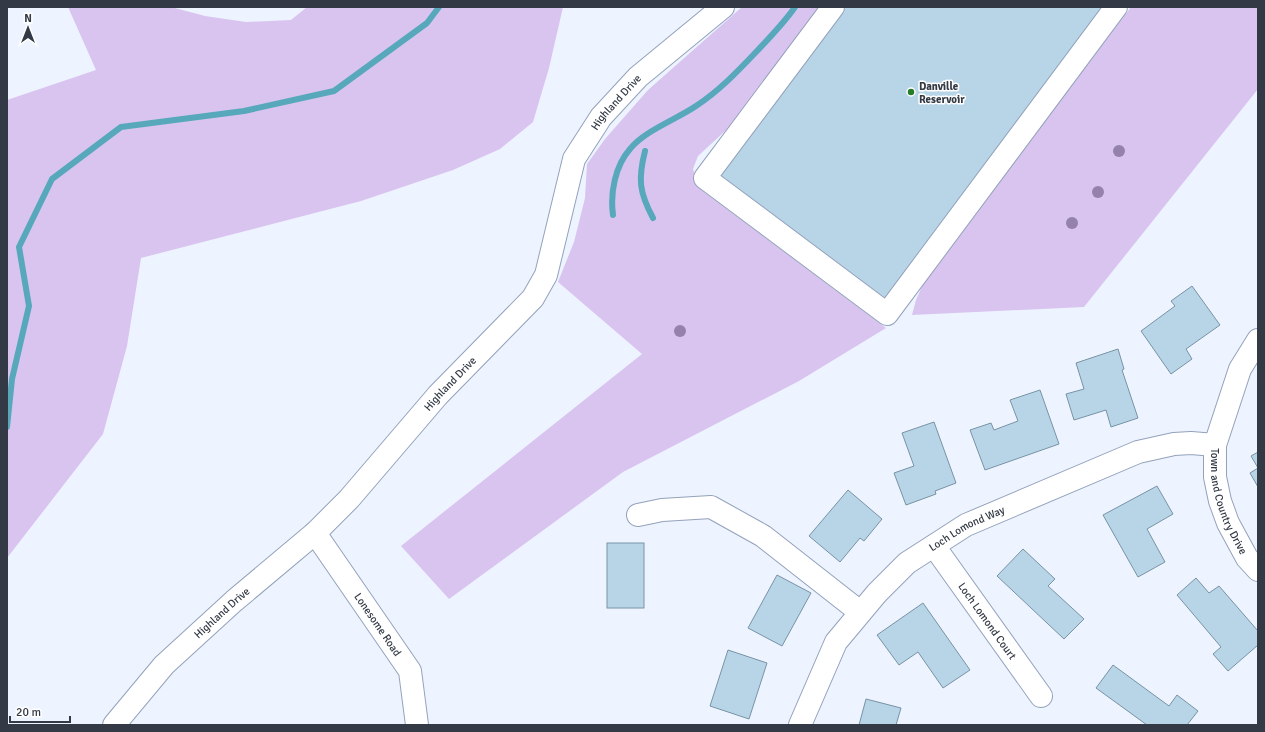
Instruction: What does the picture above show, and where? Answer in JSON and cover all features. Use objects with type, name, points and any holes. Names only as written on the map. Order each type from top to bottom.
[{"type":"street","name":"Highland Drive","points":[[114,725],[164,665],[234,601],[314,533],[349,499],[438,394],[533,298],[546,275],[574,159],[601,117],[638,77],[723,7]]},
{"type":"street","points":[[833,7],[705,178],[887,314],[1116,7]]},
{"type":"street","name":"Town and Country Drive","points":[[1258,340],[1240,369],[1215,445],[1215,477],[1220,501],[1228,523],[1247,558],[1258,570]]},
{"type":"street","name":"Loch Lomond Way","points":[[800,725],[836,642],[860,612],[906,563],[966,525],[1138,452],[1174,444],[1191,443],[1215,445]]},
{"type":"street","points":[[638,515],[662,510],[711,507],[763,536],[860,612]]},
{"type":"street","name":"Lonesome Road","points":[[314,533],[410,671],[417,725]]},
{"type":"street","name":"Loch Lomond Court","points":[[934,546],[1041,696]]},
{"type":"shaded area","points":[[68,7],[171,7],[205,16],[246,22],[291,20],[307,7],[563,7],[549,68],[533,122],[500,149],[453,170],[361,201],[141,258],[127,346],[103,434],[7,558],[7,100],[96,70]]},
{"type":"shaded area","points":[[742,7],[821,7],[736,121],[698,156],[693,169],[697,181],[704,192],[886,328],[799,381],[623,472],[449,599],[401,546],[642,354],[558,282],[574,242],[585,198],[587,164],[605,139],[648,90]]},
{"type":"shaded area","points":[[1131,7],[1258,7],[1258,89],[1084,307],[912,315],[916,300],[924,282]]},
{"type":"building","name":"Danville Reservoir","points":[[839,7],[1109,7],[887,306],[712,178]]},
{"type":"building","points":[[1192,286],[1220,325],[1186,349],[1192,359],[1171,374],[1141,331],[1175,306],[1171,301]]},
{"type":"building","points":[[1118,349],[1124,369],[1122,370],[1138,418],[1111,427],[1106,410],[1074,420],[1066,394],[1084,389],[1076,363]]},
{"type":"building","points":[[1040,390],[1059,444],[985,470],[970,430],[991,423],[994,430],[1018,421],[1010,400]]},
{"type":"building","points":[[934,422],[956,483],[935,491],[936,494],[906,505],[894,473],[914,466],[902,433]]},
{"type":"building","points":[[1258,452],[1258,468],[1251,456]]},
{"type":"building","points":[[1258,468],[1258,487],[1250,473]]},
{"type":"building","points":[[1157,486],[1173,514],[1147,529],[1165,562],[1138,577],[1103,515]]},
{"type":"building","points":[[848,490],[882,519],[864,541],[860,538],[840,562],[809,536]]},
{"type":"building","points":[[607,543],[644,543],[644,608],[607,608]]},
{"type":"building","points":[[1023,549],[1055,579],[1048,586],[1084,619],[1064,639],[997,576]]},
{"type":"building","points":[[777,575],[811,593],[782,646],[748,628]]},
{"type":"building","points":[[1196,578],[1209,593],[1219,586],[1258,631],[1258,645],[1228,671],[1213,654],[1221,647],[1177,595]]},
{"type":"building","points":[[923,603],[970,670],[943,688],[918,652],[899,665],[877,635]]},
{"type":"building","points":[[728,650],[767,663],[749,719],[710,706]]},
{"type":"building","points":[[1113,665],[1169,706],[1177,695],[1198,711],[1187,725],[1147,725],[1096,688]]},
{"type":"building","points":[[866,699],[901,708],[896,725],[859,725]]},
{"type":"waterway","points":[[7,427],[12,379],[29,306],[19,247],[52,179],[121,127],[244,111],[334,91],[427,23],[439,7]]},
{"type":"waterway","points":[[613,215],[612,198],[617,172],[630,149],[652,131],[696,106],[720,87],[743,66],[772,35],[795,7]]},
{"type":"waterway","points":[[645,151],[641,170],[641,185],[642,193],[653,218]]},
{"type":"place","name":"Danville Reservoir","points":[[911,92]]}]
